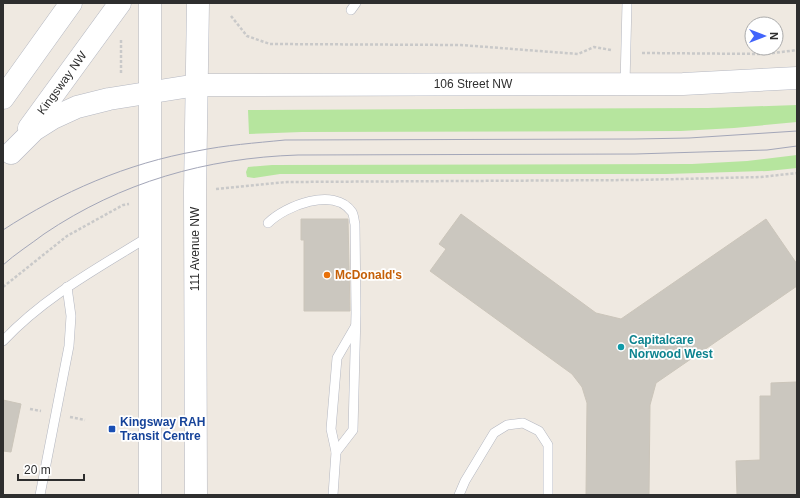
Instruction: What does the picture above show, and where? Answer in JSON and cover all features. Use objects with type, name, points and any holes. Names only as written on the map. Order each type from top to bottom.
[{"type":"main road","points":[[3,98],[71,3]]},
{"type":"main road","name":"Kingsway NW","points":[[7,158],[120,3]]},
{"type":"main road","points":[[150,3],[150,495]]},
{"type":"main road","name":"111 Avenue NW","points":[[196,495],[194,191],[198,3]]},
{"type":"main road","name":"106 Street NW","points":[[7,158],[34,130],[53,118],[77,107],[109,99],[197,85],[684,84],[797,78]]},
{"type":"lane","points":[[625,84],[627,3]]},
{"type":"lane","points":[[268,223],[277,214],[305,201],[332,200],[344,204],[353,213],[355,224],[356,326],[353,430],[336,452]]},
{"type":"lane","points":[[3,341],[31,315],[67,287],[151,235]]},
{"type":"lane","points":[[40,495],[69,346],[71,316],[67,287]]},
{"type":"lane","points":[[333,495],[336,452],[331,429],[337,358],[356,326]]},
{"type":"lane","points":[[460,495],[465,481],[494,433],[507,425],[523,423],[539,431],[548,445],[548,495]]},
{"type":"path","points":[[231,16],[247,36],[270,44],[461,45],[578,54],[594,47],[625,52],[766,54],[797,50]]},
{"type":"path","points":[[121,39],[121,81]]},
{"type":"path","points":[[194,191],[287,182],[646,180],[761,177],[797,173]]},
{"type":"path","points":[[3,287],[67,236],[123,206],[150,200]]},
{"type":"green space","points":[[797,105],[797,122],[681,131],[302,132],[249,134],[248,110],[708,108]]},
{"type":"green space","points":[[797,155],[797,168],[768,171],[666,174],[280,174],[254,178],[247,177],[246,172],[248,167],[272,165],[692,164],[747,161]]},
{"type":"building","name":"Capitalcare Norwood West","points":[[461,214],[596,313],[621,319],[766,219],[797,264],[797,286],[656,383],[650,405],[649,495],[586,495],[587,403],[582,387],[572,374],[430,271],[446,249],[439,244]]},
{"type":"building","name":"McDonald's","points":[[301,219],[348,219],[350,311],[304,311],[304,240],[301,240]]},
{"type":"building","points":[[796,382],[797,495],[737,495],[736,461],[760,460],[760,396],[771,396],[771,383]]},
{"type":"building","points":[[3,400],[21,404],[11,452],[3,451]]},
{"type":"tram line","points":[[3,230],[48,203],[72,191],[121,171],[171,156],[230,146],[285,140],[635,139],[689,138],[797,131]]},
{"type":"tram line","points":[[3,265],[44,234],[103,200],[165,176],[230,161],[298,155],[635,154],[767,150],[797,146]]},
{"type":"place","name":"McDonald's","points":[[327,275]]},
{"type":"place","name":"Capitalcare Norwood West","points":[[621,347]]},
{"type":"place","name":"Kingsway RAH Transit Centre","points":[[112,429]]}]
